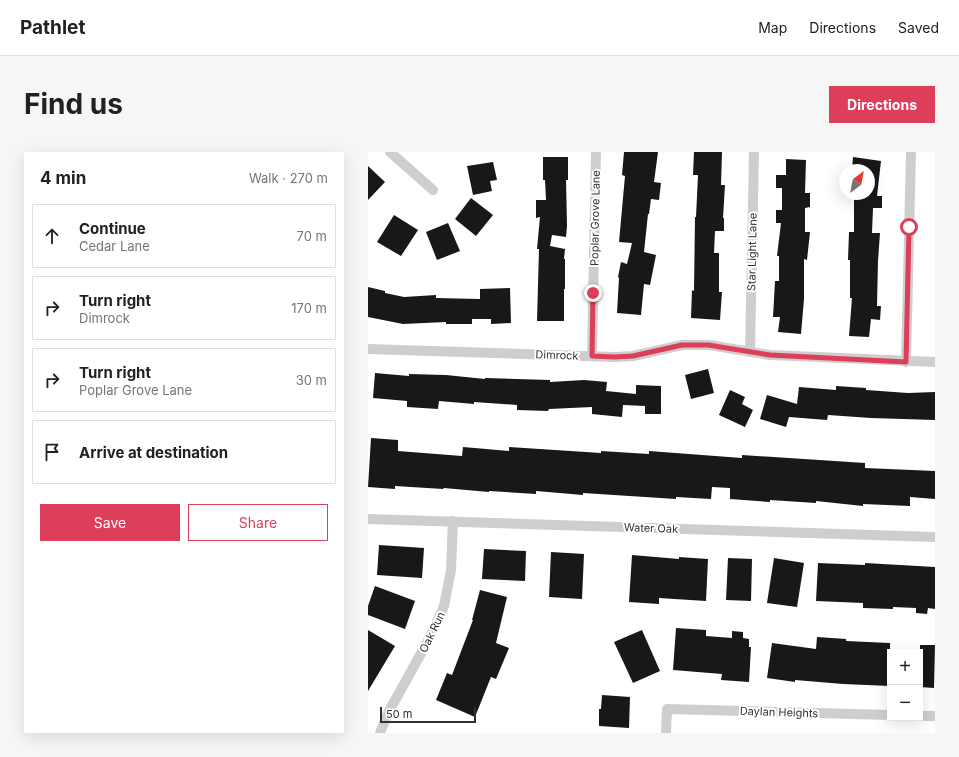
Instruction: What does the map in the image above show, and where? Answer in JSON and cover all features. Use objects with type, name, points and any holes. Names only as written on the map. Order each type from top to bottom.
[{"type":"street","points":[[390,152],[433,190]]},
{"type":"street","name":"Poplar Grove Lane","points":[[592,356],[596,152]]},
{"type":"street","name":"Star Light Lane","points":[[750,352],[754,152]]},
{"type":"street","points":[[906,362],[911,152]]},
{"type":"street","name":"Dimrock","points":[[368,349],[614,357],[633,356],[682,345],[708,345],[770,355],[906,362],[935,362]]},
{"type":"street","name":"Water Oak","points":[[368,519],[935,537]]},
{"type":"street","name":"Oak Run","points":[[380,733],[388,713],[430,639],[444,606],[451,570],[453,521]]},
{"type":"street","name":"Daylan Heights","points":[[666,733],[667,709],[887,715]]},
{"type":"street","points":[[923,716],[935,716]]},
{"type":"building","points":[[624,152],[658,152],[654,182],[661,183],[659,200],[651,199],[644,252],[656,255],[650,285],[644,284],[641,315],[617,313],[618,277],[621,262],[627,264],[632,243],[619,242],[625,176],[622,175]]},
{"type":"building","points":[[694,152],[722,152],[721,185],[725,185],[723,218],[724,231],[715,231],[714,253],[719,253],[719,292],[722,292],[720,320],[691,318],[692,290],[694,291],[695,217],[698,175],[693,175]]},
{"type":"building","points":[[543,157],[568,157],[568,180],[566,180],[566,237],[552,235],[550,246],[565,249],[564,321],[537,321],[539,249],[537,249],[540,217],[536,218],[536,200],[546,200],[545,180],[543,180]]},
{"type":"building","points":[[853,157],[881,161],[877,196],[882,196],[882,208],[873,208],[872,233],[880,233],[877,306],[881,306],[880,320],[871,319],[869,337],[849,336],[852,298],[850,298],[850,260],[848,260],[849,232],[854,232],[854,200],[875,200],[875,164],[852,164]]},
{"type":"building","points":[[786,159],[806,160],[805,193],[810,193],[810,207],[805,208],[805,232],[810,232],[807,260],[804,259],[804,299],[801,334],[778,332],[780,317],[773,317],[775,281],[779,281],[779,256],[777,256],[781,223],[776,223],[776,210],[782,210],[782,188],[776,188],[776,175],[786,175]]},
{"type":"building","points":[[493,162],[497,180],[490,181],[492,191],[473,195],[467,166]]},
{"type":"building","points":[[368,166],[385,182],[368,200]]},
{"type":"building","points":[[471,198],[493,215],[476,236],[455,219]]},
{"type":"building","points":[[394,215],[418,230],[401,256],[377,242]]},
{"type":"building","points":[[448,223],[460,251],[437,260],[426,232]]},
{"type":"building","points":[[368,287],[385,291],[385,293],[404,297],[436,295],[436,298],[480,299],[480,289],[510,288],[511,323],[491,324],[491,319],[472,319],[472,324],[446,324],[446,322],[403,324],[368,317]]},
{"type":"building","points":[[708,369],[714,393],[691,399],[685,375]]},
{"type":"building","points":[[375,373],[409,376],[409,374],[446,375],[485,379],[550,380],[550,382],[584,380],[607,382],[606,391],[636,394],[636,385],[661,386],[661,414],[645,414],[645,406],[623,405],[622,417],[592,414],[592,407],[549,409],[548,411],[517,410],[517,405],[474,402],[474,404],[439,401],[438,409],[407,407],[407,401],[373,398]]},
{"type":"building","points":[[836,386],[908,393],[935,392],[935,420],[828,415],[827,420],[789,417],[786,427],[760,419],[767,395],[797,404],[799,387],[836,390]]},
{"type":"building","points":[[730,390],[745,397],[742,404],[753,410],[745,427],[719,415]]},
{"type":"building","points":[[371,438],[398,440],[398,451],[462,456],[463,447],[509,451],[509,447],[601,453],[601,451],[649,454],[649,451],[742,458],[742,455],[865,463],[865,468],[935,471],[935,499],[910,497],[910,506],[863,504],[863,506],[816,501],[816,503],[770,500],[770,502],[730,499],[730,488],[712,487],[711,499],[676,497],[676,499],[583,493],[583,495],[536,491],[536,494],[444,488],[395,486],[395,489],[368,487]]},
{"type":"building","points":[[379,545],[424,548],[422,578],[377,575]]},
{"type":"building","points":[[484,549],[526,551],[525,581],[482,579]]},
{"type":"building","points":[[551,552],[584,554],[582,599],[549,597]]},
{"type":"building","points":[[632,555],[679,559],[679,557],[708,559],[706,601],[659,598],[659,604],[629,602]]},
{"type":"building","points":[[728,558],[752,559],[751,601],[726,600]]},
{"type":"building","points":[[774,558],[804,563],[797,607],[767,603]]},
{"type":"building","points":[[818,563],[865,565],[865,563],[935,567],[935,609],[928,608],[927,614],[916,613],[916,608],[863,608],[863,603],[816,601]]},
{"type":"building","points":[[375,586],[415,601],[405,629],[368,615],[368,606]]},
{"type":"building","points":[[480,590],[507,597],[496,643],[509,648],[496,679],[491,677],[475,717],[436,700],[447,673],[452,675],[473,620]]},
{"type":"building","points":[[676,628],[706,630],[706,636],[732,638],[732,631],[743,632],[743,638],[749,639],[749,647],[751,647],[749,682],[721,680],[722,674],[673,670]]},
{"type":"building","points":[[368,630],[395,646],[368,691]]},
{"type":"building","points":[[642,630],[660,671],[633,683],[614,642]]},
{"type":"building","points":[[817,637],[846,639],[846,641],[890,643],[890,649],[887,649],[887,686],[795,680],[795,682],[767,678],[772,643],[816,649]]},
{"type":"building","points":[[920,645],[935,645],[934,688],[923,687],[923,649],[920,649]]},
{"type":"building","points":[[602,695],[630,697],[629,728],[599,726],[599,709],[601,709]]},
{"type":"route","points":[[593,293],[592,356],[633,356],[682,345],[708,345],[770,355],[906,362],[909,227]]}]
